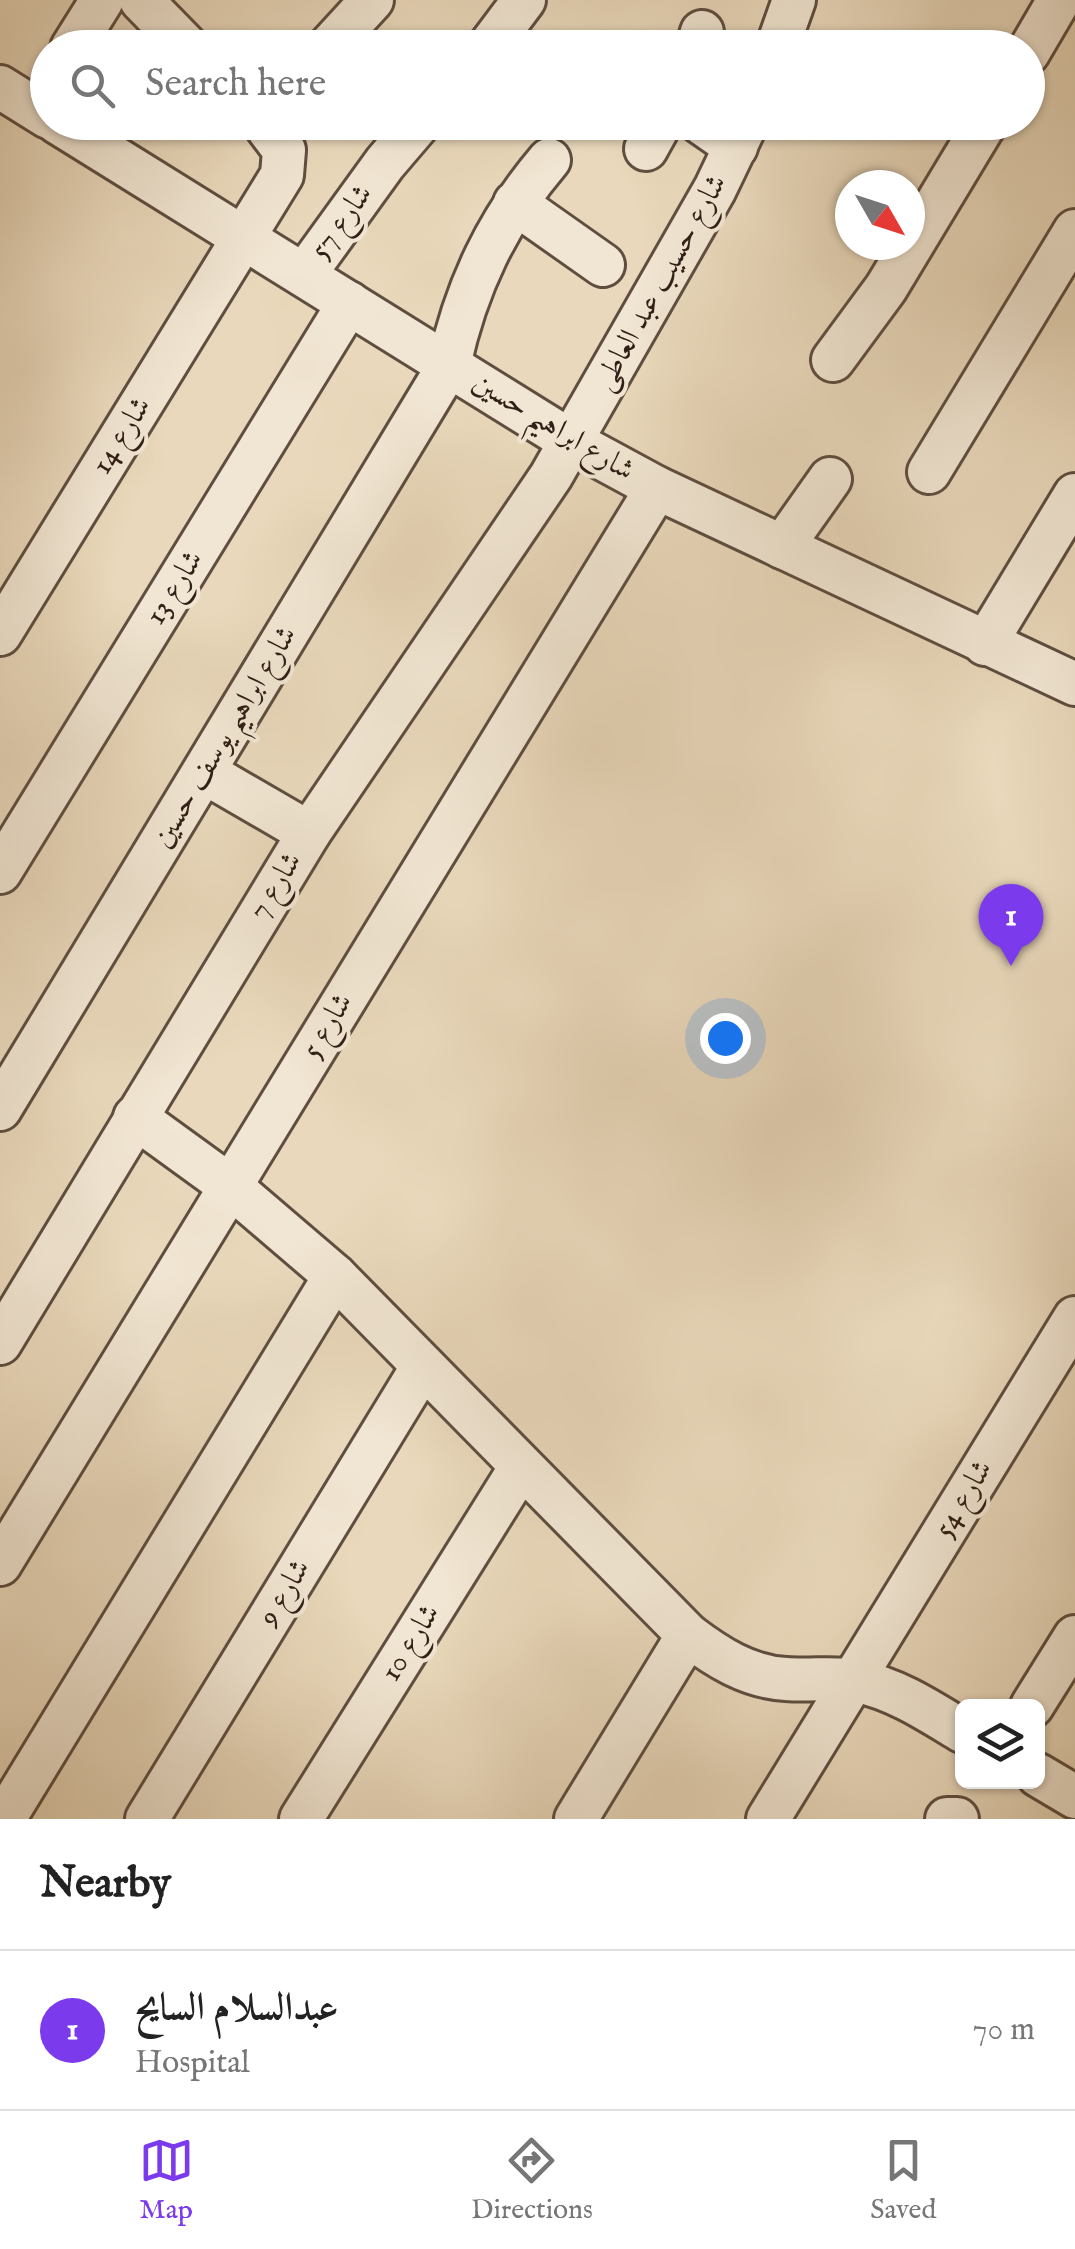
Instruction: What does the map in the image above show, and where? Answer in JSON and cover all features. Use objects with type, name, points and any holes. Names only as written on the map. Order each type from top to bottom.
[{"type":"street","points":[[142,0],[171,30]]},
{"type":"street","points":[[344,30],[372,0]]},
{"type":"street","points":[[502,30],[524,0]]},
{"type":"street","points":[[783,30],[794,0]]},
{"type":"street","points":[[81,30],[94,3]]},
{"type":"street","points":[[1035,30],[1043,5]]},
{"type":"street","name":"شارع ابراهيم حسين","points":[[83,140],[572,442],[657,488],[1075,684]]},
{"type":"street","name":"شارع 14","points":[[0,634],[285,166],[278,140]]},
{"type":"street","name":"شارع 57","points":[[304,275],[404,140]]},
{"type":"street","name":"شارع حسيب عبد العاطى","points":[[572,442],[738,140]]},
{"type":"street","points":[[833,360],[886,288],[975,140]]},
{"type":"street","name":"شارع ابراهيم يوسف حسين","points":[[0,1109],[449,364],[473,280],[515,203],[549,160]]},
{"type":"street","points":[[515,203],[604,264]]},
{"type":"street","points":[[929,472],[1075,230]]},
{"type":"street","name":"شارع 13","points":[[0,872],[349,304]]},
{"type":"street","name":"شارع 7","points":[[0,1343],[309,833],[572,442]]},
{"type":"street","points":[[782,547],[830,478]]},
{"type":"street","name":"شارع 5","points":[[0,1564],[657,488]]},
{"type":"street","points":[[985,644],[1075,495]]},
{"type":"street","points":[[204,772],[309,833]]},
{"type":"street","points":[[136,1118],[230,1186],[335,1276],[688,1634],[716,1656],[749,1672],[784,1680],[853,1680],[896,1694],[955,1727]]},
{"type":"street","points":[[4,1819],[335,1276]]},
{"type":"street","name":"شارع 54","points":[[768,1819],[1075,1318]]},
{"type":"street","name":"شارع 9","points":[[146,1819],[423,1366]]},
{"type":"street","name":"شارع 10","points":[[301,1819],[522,1466]]},
{"type":"street","points":[[576,1819],[688,1634]]},
{"type":"street","points":[[1036,1699],[1075,1637]]},
{"type":"street","points":[[1045,1779],[1075,1797]]},
{"type":"street","points":[[946,1819],[957,1819]]},
{"type":"place","name":"عبدالسلام السايح","points":[[1011,966]]}]
